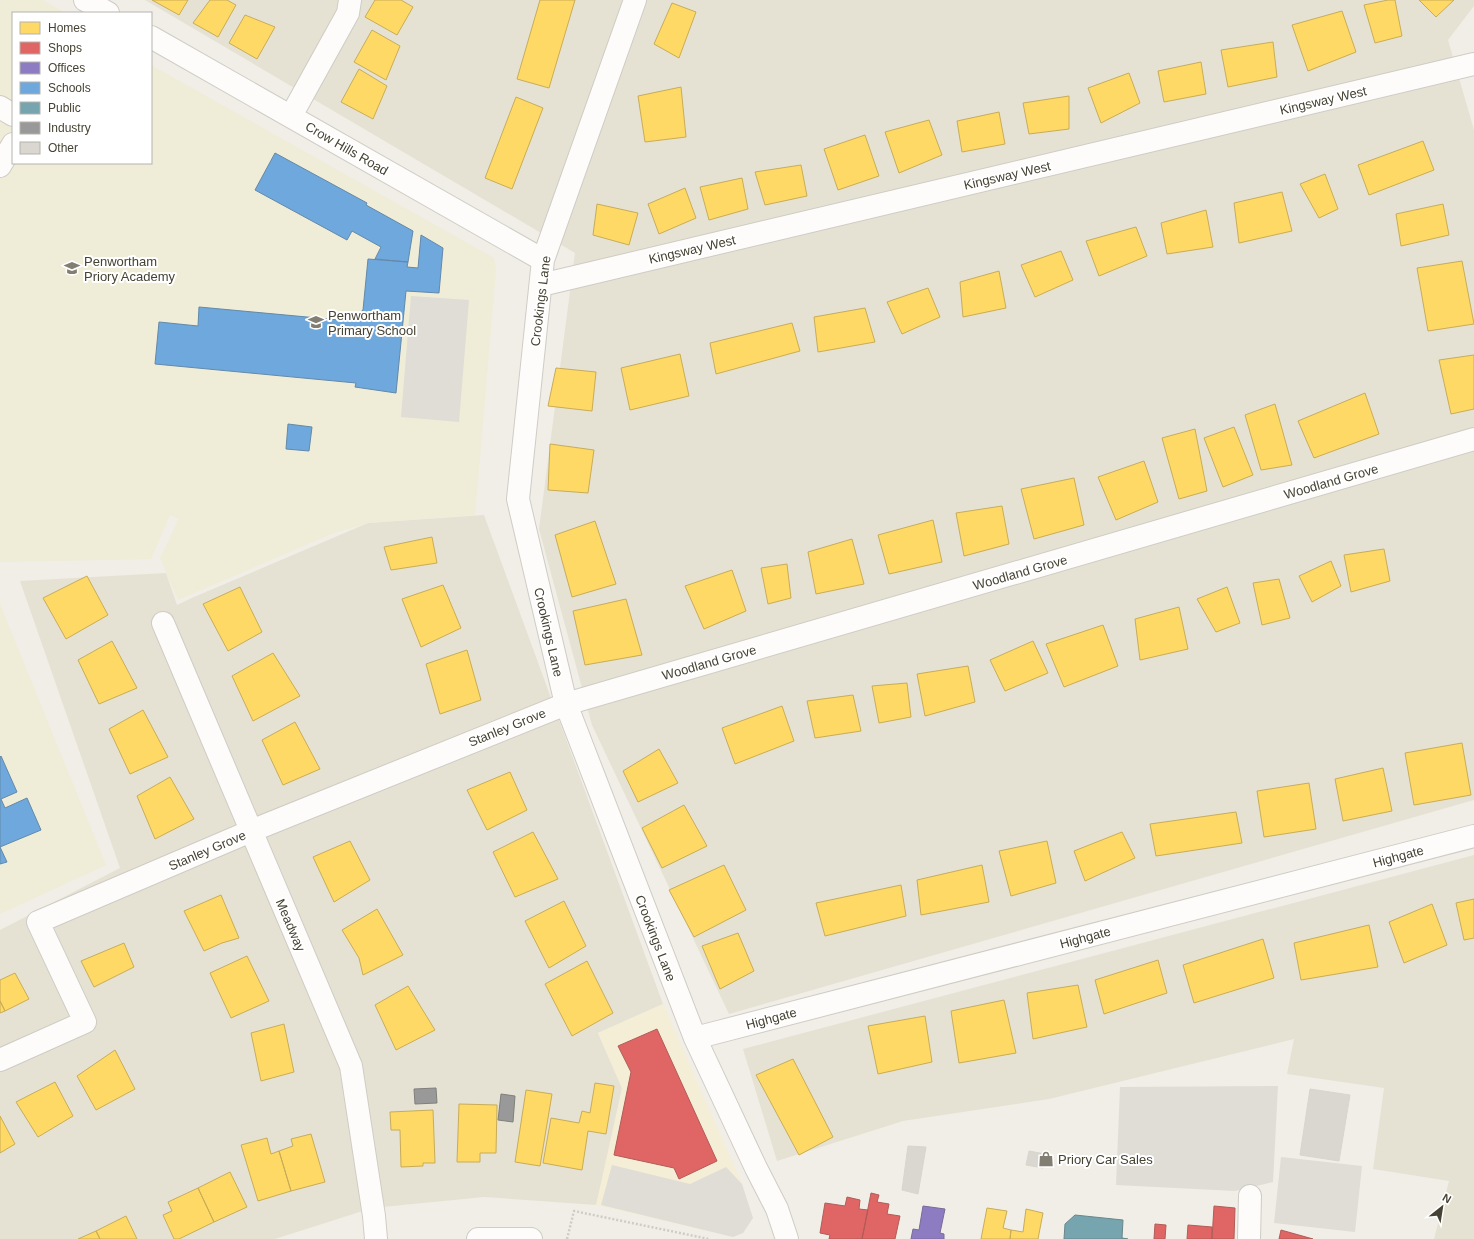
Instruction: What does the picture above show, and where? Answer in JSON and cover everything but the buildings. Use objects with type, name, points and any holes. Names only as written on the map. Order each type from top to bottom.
[{"type":"street","points":[[85,0],[106,12]]},
{"type":"street","points":[[291,116],[348,13],[350,0]]},
{"type":"street","name":"Crookings Lane","points":[[635,0],[544,260],[518,499],[566,704],[695,1038],[777,1210],[787,1239]]},
{"type":"street","name":"Crow Hills Road","points":[[152,38],[544,260]]},
{"type":"street","name":"Kingsway West","points":[[541,285],[1474,64]]},
{"type":"street","points":[[0,107],[12,114]]},
{"type":"street","points":[[0,166],[12,146]]},
{"type":"street","name":"Woodland Grove","points":[[566,704],[1474,439]]},
{"type":"street","name":"Meadway","points":[[163,623],[351,1066],[374,1216],[376,1239]]},
{"type":"street","name":"Stanley Grove","points":[[0,1060],[85,1022],[38,922],[252,831],[566,704]]},
{"type":"street","name":"Highgate","points":[[695,1038],[1474,836]]},
{"type":"street","points":[[1249,1239],[1250,1196]]},
{"type":"street","points":[[478,1239],[531,1239]]},
{"type":"path","points":[[567,1239],[574,1211],[709,1239]]},
{"type":"shaded area","name":"Penwortham Primary School","points":[[0,0],[43,0],[63,12],[12,12],[12,164],[152,164],[152,66],[494,258],[496,270],[475,515],[368,523],[334,533],[178,600],[160,558],[179,519],[170,515],[151,559],[0,562]]},
{"type":"shaded area","points":[[145,0],[1474,0],[1474,6],[1448,40],[1474,130],[1474,800],[729,1014],[592,725],[539,529],[575,253]]},
{"type":"shaded area","points":[[411,296],[469,300],[459,422],[401,417]]},
{"type":"shaded area","points":[[484,515],[663,1004],[598,1033],[622,1088],[615,1130],[596,1205],[484,1197],[372,1208],[275,1239],[0,1239],[0,930],[120,868],[20,581],[166,573],[177,605],[368,523]]},
{"type":"shaded area","points":[[0,604],[106,865],[0,914]]},
{"type":"shaded area","points":[[1474,855],[1474,1239],[1434,1239],[1449,1181],[1373,1169],[1384,1088],[1287,1074],[1294,1039],[1049,1099],[903,1121],[777,1161],[743,1049]]},
{"type":"shaded area","points":[[663,1004],[742,1184],[753,1218],[743,1233],[733,1237],[596,1205],[622,1088],[598,1033]]},
{"type":"shaded area","points":[[1278,1086],[1273,1182],[1235,1191],[1116,1185],[1120,1087]]},
{"type":"shaded area","points":[[1281,1157],[1362,1166],[1355,1232],[1274,1223]]},
{"type":"shaded area","points":[[612,1165],[690,1184],[726,1167],[742,1184],[753,1218],[743,1233],[733,1237],[601,1205]]},
{"type":"place","name":"Penwortham Priory Academy","points":[[72,268]]},
{"type":"place","name":"Penwortham Primary School","points":[[316,322]]},
{"type":"place","name":"Priory Car Sales","points":[[1046,1159]]}]
